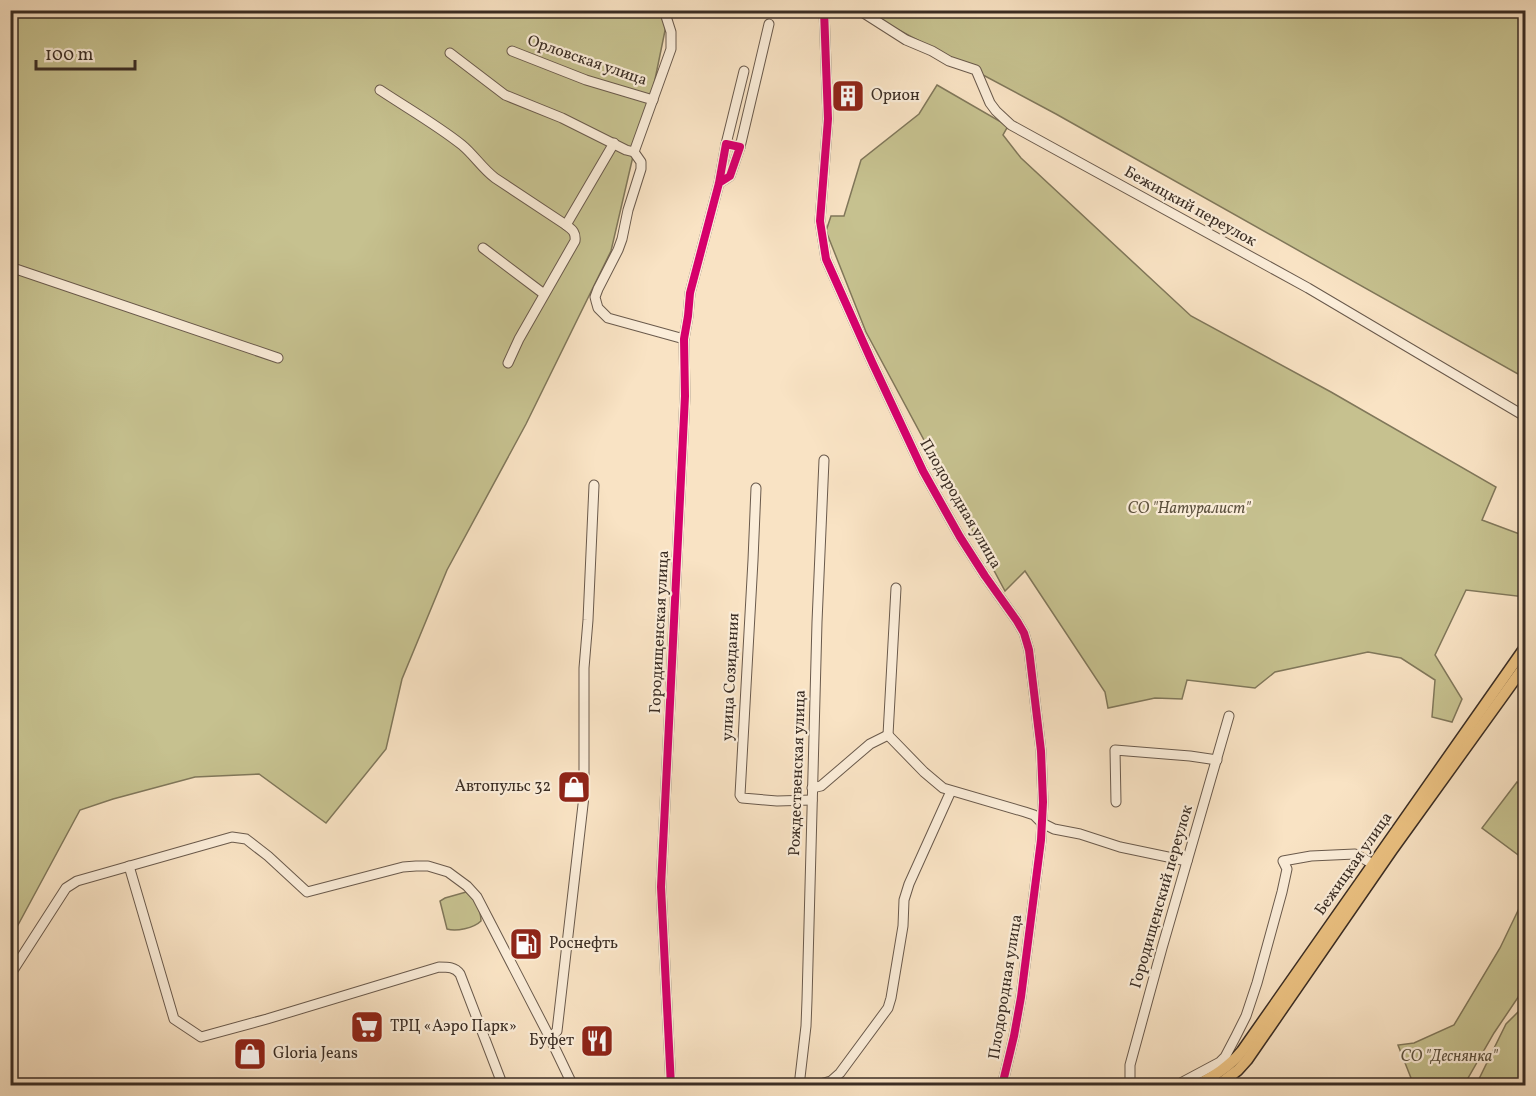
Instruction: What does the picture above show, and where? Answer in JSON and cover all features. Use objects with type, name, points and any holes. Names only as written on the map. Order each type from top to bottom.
[{"type":"main road","name":"Бежицкая улица","points":[[1196,1086],[1221,1071],[1242,1051],[1526,646]]},
{"type":"main road","name":"Бежицкая улица","points":[[1217,1086],[1247,1060],[1392,850],[1526,664]]},
{"type":"street","points":[[634,152],[671,49],[670,32],[664,10]]},
{"type":"street","name":"Плодородная улица","points":[[824,10],[828,118],[820,221],[826,259],[923,471],[960,537],[1017,621],[1024,633],[1029,650],[1041,751],[1042,823],[1021,997],[1002,1086]]},
{"type":"street","name":"Бежицкий переулок","points":[[859,10],[906,40],[949,61],[976,70],[990,103],[1011,125],[1308,288],[1526,417]]},
{"type":"street","name":"Городищенская улица","points":[[718,183],[730,176],[740,147],[769,24]]},
{"type":"street","name":"Орловская улица","points":[[512,51],[586,80],[653,100]]},
{"type":"street","points":[[450,53],[504,95],[562,118],[634,152],[641,162],[641,169],[618,250],[595,297],[598,308],[608,318],[684,339]]},
{"type":"street","name":"Городищенская улица","points":[[671,1086],[661,887],[684,408],[684,339],[690,293],[744,71]]},
{"type":"street","points":[[380,90],[461,144],[474,155],[484,170],[566,225],[576,235],[575,241],[519,339],[508,363]]},
{"type":"street","points":[[566,225],[614,143]]},
{"type":"street","points":[[726,144],[740,147]]},
{"type":"street","points":[[483,248],[544,294]]},
{"type":"street","points":[[10,267],[278,358]]},
{"type":"street","name":"Рождественская улица","points":[[800,1086],[806,1026],[817,622],[824,460]]},
{"type":"street","points":[[550,1038],[556,1031],[584,796],[584,668],[594,485]]},
{"type":"street","name":"улица Созидания","points":[[756,488],[740,795],[742,798],[756,800],[812,800]]},
{"type":"street","points":[[896,588],[888,735],[924,772],[943,788],[1034,815],[1042,823],[1054,829],[1080,834],[1120,847],[1187,861]]},
{"type":"street","name":"Городищенский переулок","points":[[1133,1086],[1130,1079],[1130,1065],[1229,716]]},
{"type":"street","points":[[812,788],[821,786],[870,744],[888,735]]},
{"type":"street","points":[[1116,802],[1115,750],[1216,760]]},
{"type":"street","points":[[813,1086],[831,1081],[840,1073],[888,1008],[903,926],[904,900],[951,791]]},
{"type":"street","points":[[10,975],[66,888],[77,881],[232,837],[246,840],[268,856],[307,892],[403,867],[428,866],[448,872],[467,886],[477,897],[573,1086]]},
{"type":"street","points":[[1175,1086],[1212,1067],[1225,1057],[1246,1016],[1282,892],[1287,868],[1283,861],[1311,856],[1355,854],[1373,864]]},
{"type":"street","points":[[129,866],[174,1019],[201,1037],[439,967],[448,967],[456,969],[460,974],[503,1086]]},
{"type":"green space","points":[[11,11],[669,11],[651,99],[634,152],[611,251],[526,424],[447,570],[402,679],[386,749],[326,823],[259,774],[195,777],[80,810],[11,938]]},
{"type":"green space","points":[[863,11],[1525,11],[1525,378],[1056,114]]},
{"type":"green space","name":"СО \"Натуралист\"","points":[[937,85],[1008,126],[1003,135],[1021,158],[1191,316],[1331,392],[1496,487],[1482,520],[1525,536],[1525,597],[1466,590],[1435,655],[1462,699],[1452,722],[1432,717],[1435,680],[1401,658],[1368,652],[1275,672],[1255,688],[1187,680],[1182,699],[1155,698],[1108,708],[1105,692],[1025,571],[1005,591],[866,332],[826,231],[831,216],[844,216],[861,160],[919,114]]},
{"type":"green space","points":[[1517,782],[1525,786],[1525,860],[1482,828]]},
{"type":"green space","points":[[466,892],[477,905],[481,921],[465,929],[447,929],[440,901]]},
{"type":"green space","name":"СО \"Деснянка\"","points":[[1525,896],[1525,987],[1494,1033],[1464,1085],[1404,1085],[1411,1078],[1398,1045],[1414,1043],[1454,1025],[1500,948]]},
{"type":"green space","points":[[1525,1005],[1525,1085],[1476,1085],[1506,1024]]},
{"type":"cycle path","points":[[824,10],[828,119],[820,221],[826,259],[923,471],[960,537],[1017,621],[1024,633],[1029,650],[1041,751],[1043,802],[1041,840],[1021,997],[1002,1086]]},
{"type":"cycle path","points":[[671,1086],[661,887],[685,396],[684,339],[690,293],[719,183],[726,144],[740,147],[730,176],[719,183]]},
{"type":"place","name":"Орион","points":[[848,96]]},
{"type":"place","name":"Автопульс 32","points":[[574,787]]},
{"type":"place","name":"Роснефть","points":[[526,944]]},
{"type":"place","name":"ТРЦ «Аэро Парк»","points":[[367,1027]]},
{"type":"place","name":"Буфет","points":[[597,1041]]},
{"type":"place","name":"Gloria Jeans","points":[[250,1054]]}]
